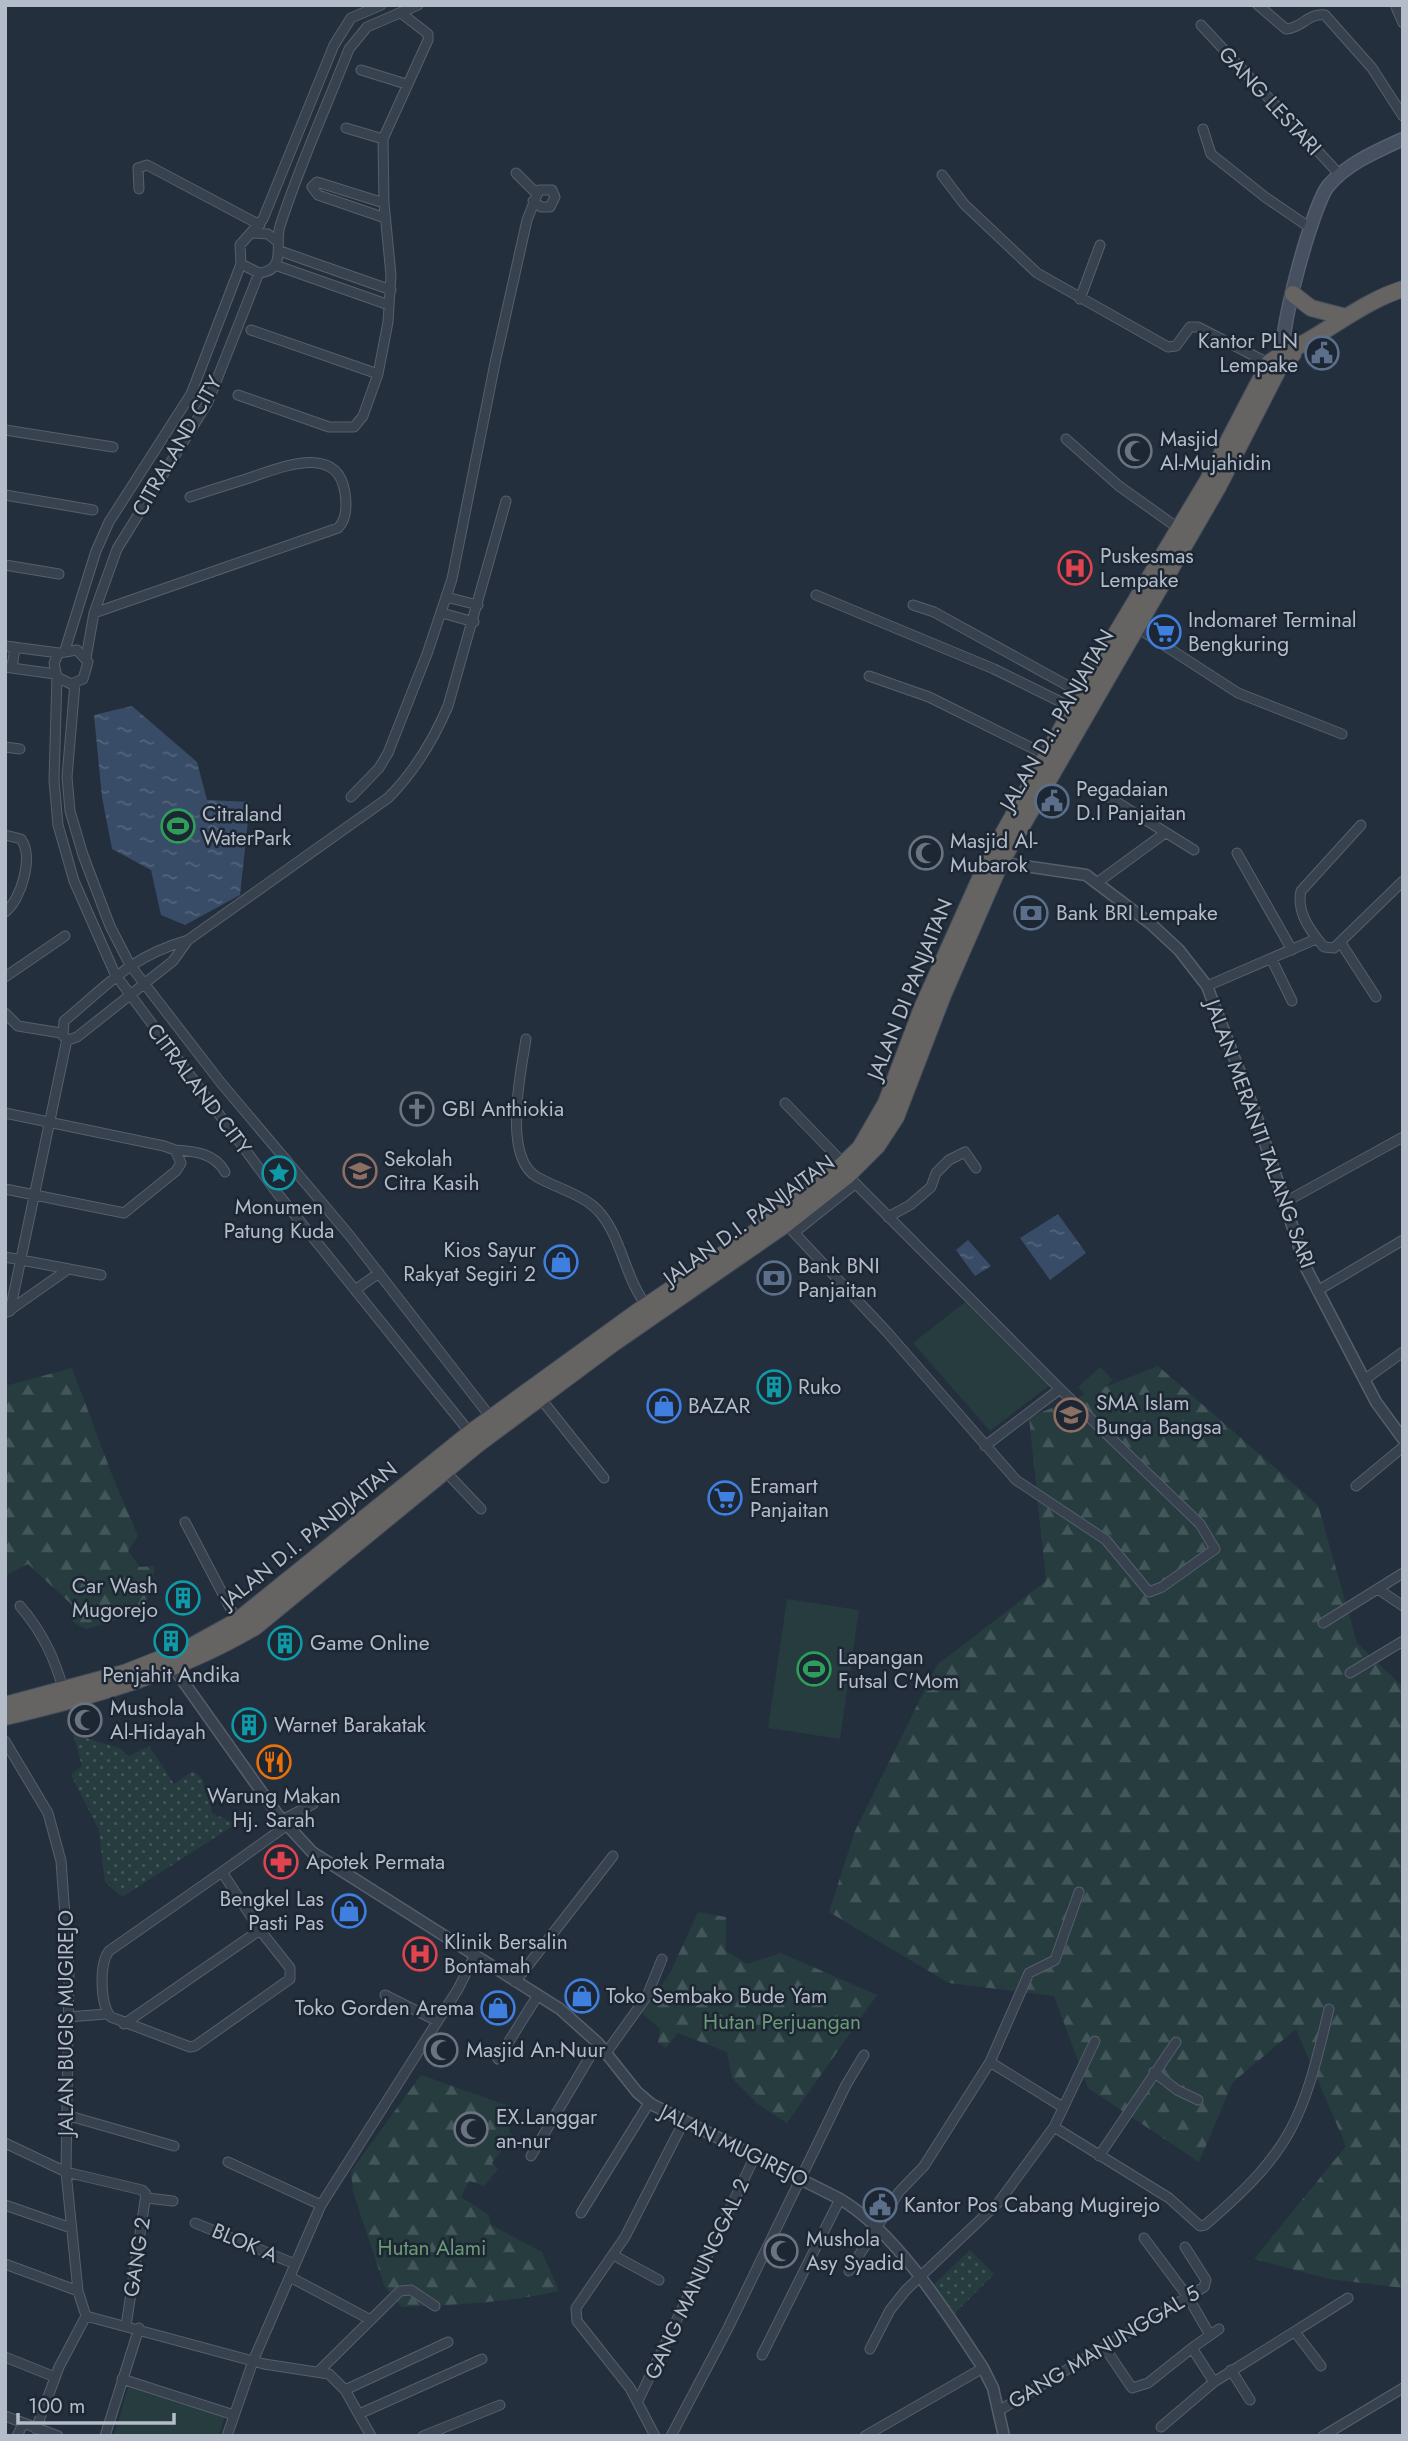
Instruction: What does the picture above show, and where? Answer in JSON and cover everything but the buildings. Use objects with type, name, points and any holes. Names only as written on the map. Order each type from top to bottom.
[{"type":"highway","points":[[1278,363],[1299,346],[1346,317],[1403,289]]},
{"type":"highway","points":[[1293,294],[1311,308],[1346,317]]},
{"type":"highway","name":"JALAN DI PANJAITAN","points":[[474,1439],[746,1240],[846,1173],[887,1103],[922,1008],[1046,755],[1081,693],[1099,676],[1178,528],[1278,363]]},
{"type":"highway","name":"JALAN D.I. PANJAITAN","points":[[994,861],[1099,676],[1136,627],[1218,488],[1278,363]]},
{"type":"highway","name":"JALAN D.I. PANJAITAN","points":[[495,1423],[541,1399],[650,1311],[791,1228],[824,1201],[846,1173]]},
{"type":"highway","points":[[5,1717],[128,1686],[170,1662],[222,1646],[255,1627],[445,1471],[474,1439]]},
{"type":"highway","name":"JALAN D.I. PANDJAITAN","points":[[5,1705],[170,1662],[237,1621],[474,1439]]},
{"type":"main road","points":[[1278,363],[1309,227],[1323,192],[1340,175],[1378,150],[1403,139]]},
{"type":"street","name":"CITRALAND CITY","points":[[381,5],[351,18],[334,45],[260,225],[240,245],[241,264],[191,394],[109,522],[62,652],[54,663],[54,780],[58,825],[74,880],[115,974],[128,995],[355,1290],[474,1439]]},
{"type":"street","points":[[241,264],[259,273],[266,272],[275,265],[279,226],[349,49],[367,27],[418,5]]},
{"type":"street","points":[[1258,5],[1286,29],[1299,27],[1312,15],[1325,15],[1372,68],[1403,116]]},
{"type":"street","points":[[1396,7],[1403,23]]},
{"type":"street","points":[[238,395],[329,427],[354,427],[363,416],[385,346],[391,290],[384,203],[383,138],[406,84],[424,54],[428,34],[401,13]]},
{"type":"street","name":"GANG LESTARI","points":[[1201,25],[1340,175]]},
{"type":"street","points":[[361,71],[406,84]]},
{"type":"street","points":[[346,128],[383,138]]},
{"type":"street","points":[[1203,128],[1211,154],[1265,197],[1309,227]]},
{"type":"street","points":[[139,189],[138,168],[146,165],[260,225]]},
{"type":"street","points":[[351,797],[379,768],[388,753],[442,613],[500,336],[534,197],[516,173]]},
{"type":"street","points":[[942,175],[964,204],[1037,273],[1080,299],[1167,347],[1176,346],[1190,327],[1198,327],[1278,363]]},
{"type":"street","points":[[384,203],[317,181],[312,187],[318,195],[385,218]]},
{"type":"street","points":[[253,233],[268,234],[279,246],[391,290]]},
{"type":"street","points":[[1080,299],[1100,245]]},
{"type":"street","points":[[275,265],[389,305]]},
{"type":"street","name":"CITRALAND CITY","points":[[259,273],[208,402],[117,549],[101,590],[86,657],[88,671],[75,683],[67,777],[70,811],[83,855],[110,926],[130,965],[221,1083],[379,1273],[495,1423]]},
{"type":"street","points":[[251,330],[378,374]]},
{"type":"street","points":[[5,430],[113,447]]},
{"type":"street","points":[[1066,439],[1119,486],[1178,528]]},
{"type":"street","points":[[94,613],[338,528],[344,523],[346,510],[345,494],[338,474],[312,461],[292,463],[190,497]]},
{"type":"street","points":[[5,495],[93,510]]},
{"type":"street","points":[[5,1024],[77,1037],[173,961],[188,940],[388,798],[402,784],[435,736],[448,706],[474,622],[506,501]]},
{"type":"street","points":[[5,565],[59,574]]},
{"type":"street","points":[[85,585],[101,590]]},
{"type":"street","points":[[816,595],[994,668],[1073,708]]},
{"type":"street","points":[[446,597],[478,605]]},
{"type":"street","points":[[914,605],[934,612],[1081,693]]},
{"type":"street","points":[[442,613],[474,622]]},
{"type":"street","points":[[1136,627],[1238,693],[1342,734]]},
{"type":"street","points":[[75,683],[67,684],[56,675],[8,668],[10,647],[62,652],[77,650],[86,657]]},
{"type":"street","points":[[869,676],[929,697],[1046,755]]},
{"type":"street","points":[[5,747],[20,749]]},
{"type":"street","points":[[1099,791],[1194,850]]},
{"type":"street","points":[[1361,824],[1301,891],[1301,910],[1316,939],[1329,949],[1340,943],[1403,881]]},
{"type":"street","points":[[1098,882],[1165,833]]},
{"type":"street","points":[[5,835],[21,839],[27,853],[16,901],[5,912]]},
{"type":"street","points":[[1237,853],[1292,950]]},
{"type":"street","name":"JALAN MERANTI TALANG SARI","points":[[994,861],[1079,872],[1098,882],[1179,950],[1207,986],[1287,1201],[1306,1268],[1364,1380],[1387,1420],[1403,1439]]},
{"type":"street","points":[[5,977],[65,936]]},
{"type":"street","points":[[1207,986],[1316,939]]},
{"type":"street","points":[[7,1312],[21,1260],[50,1123],[64,1021],[115,974],[166,946],[188,940]]},
{"type":"street","points":[[1340,943],[1376,997]]},
{"type":"street","points":[[1272,960],[1292,1002]]},
{"type":"street","points":[[5,1013],[18,1026]]},
{"type":"street","points":[[526,1040],[515,1094],[516,1125],[525,1163],[535,1176],[594,1205],[611,1229],[633,1286],[650,1311]]},
{"type":"street","points":[[785,1103],[888,1217],[1059,1389],[1200,1524],[1214,1549],[1162,1587],[1149,1592],[1106,1540],[1016,1480],[887,1332],[791,1228]]},
{"type":"street","points":[[5,1113],[175,1150],[203,1153],[215,1159],[225,1172]]},
{"type":"street","points":[[1287,1201],[1403,1137]]},
{"type":"street","points":[[5,1189],[124,1213],[176,1171],[181,1163],[175,1150]]},
{"type":"street","points":[[888,1217],[910,1205],[931,1187],[936,1173],[949,1160],[965,1152],[976,1168]]},
{"type":"street","points":[[1317,1291],[1403,1240]]},
{"type":"street","points":[[5,1257],[101,1275]]},
{"type":"street","points":[[7,1312],[67,1270]]},
{"type":"street","points":[[355,1290],[379,1273]]},
{"type":"street","points":[[1364,1380],[1403,1352]]},
{"type":"street","points":[[985,1446],[1059,1389]]},
{"type":"street","points":[[541,1399],[604,1478]]},
{"type":"street","points":[[1356,1486],[1403,1447]]},
{"type":"street","points":[[445,1471],[481,1509]]},
{"type":"street","points":[[185,1522],[237,1621]]},
{"type":"street","points":[[1322,1623],[1403,1573]]},
{"type":"street","points":[[1378,1588],[1403,1606]]},
{"type":"street","points":[[20,1606],[41,1631],[54,1656],[64,1690]]},
{"type":"street","points":[[1350,1673],[1403,1641]]},
{"type":"street","name":"JALAN MUGIREJO","points":[[170,1662],[284,1823],[319,1857],[560,2009],[598,2043],[649,2103],[840,2199],[876,2226],[918,2277],[983,2368],[1000,2410],[1004,2436]]},
{"type":"street","name":"JALAN BUGIS MUGIREJO","points":[[5,1741],[48,1813],[56,1834],[66,1907],[66,2172],[78,2291],[86,2316]]},
{"type":"street","points":[[107,2014],[103,1966],[109,1951],[313,1804]]},
{"type":"street","points":[[515,1982],[613,1856]]},
{"type":"street","points":[[67,2018],[107,2014],[124,2024],[190,2047],[201,2044],[290,1979],[290,1968],[260,1930],[222,1872]]},
{"type":"street","points":[[849,2270],[900,2192],[924,2166],[990,2062],[1029,1973],[1055,1960],[1079,1892]]},
{"type":"street","points":[[124,2024],[260,1930]]},
{"type":"street","points":[[227,2436],[252,2362],[321,2204],[437,2021],[474,1957]]},
{"type":"street","points":[[606,2053],[647,1996],[662,1959]]},
{"type":"street","points":[[386,1995],[437,2021]]},
{"type":"street","points":[[498,2059],[538,1995]]},
{"type":"street","points":[[1054,2127],[1170,2198],[1200,2226],[1205,2225],[1249,2188],[1284,2146],[1308,2092],[1329,2009]]},
{"type":"street","points":[[870,2349],[890,2310],[918,2277],[999,2202],[1054,2127],[1095,2041]]},
{"type":"street","points":[[1099,2156],[1176,2042]]},
{"type":"street","points":[[531,2156],[598,2043]]},
{"type":"street","points":[[671,2436],[864,2055]]},
{"type":"street","points":[[990,2062],[1062,2106]]},
{"type":"street","points":[[1154,2072],[1177,2090],[1198,2100]]},
{"type":"street","points":[[581,2213],[649,2103]]},
{"type":"street","points":[[66,2115],[174,2146]]},
{"type":"street","points":[[655,2436],[638,2401],[576,2316],[578,2305],[613,2255],[684,2121]]},
{"type":"street","points":[[5,2143],[66,2172],[173,2201]]},
{"type":"street","name":"GANG MANUNGGAL 2","points":[[638,2401],[755,2156]]},
{"type":"street","points":[[228,2162],[321,2204]]},
{"type":"street","name":"GANG 2","points":[[126,2326],[144,2194]]},
{"type":"street","points":[[762,2355],[840,2199]]},
{"type":"street","points":[[5,2205],[71,2228]]},
{"type":"street","name":"BLOK A","points":[[195,2222],[295,2264]]},
{"type":"street","points":[[1105,2348],[1128,2385],[1137,2388],[1214,2332],[1143,2238]]},
{"type":"street","name":"GANG MANUNGGAL 5","points":[[1000,2410],[1203,2287],[1206,2280],[1185,2247]]},
{"type":"street","points":[[613,2255],[659,2280]]},
{"type":"street","points":[[5,2264],[78,2291]]},
{"type":"street","points":[[290,2277],[369,2319]]},
{"type":"street","points":[[318,2371],[369,2319],[405,2289],[435,2306]]},
{"type":"street","points":[[1161,2427],[1213,2382],[1348,2298]]},
{"type":"street","points":[[37,2429],[55,2377],[86,2316],[139,2328],[252,2362],[318,2371],[334,2378],[345,2390],[371,2436]]},
{"type":"street","points":[[105,2436],[139,2328]]},
{"type":"street","points":[[1295,2332],[1321,2366]]},
{"type":"street","points":[[345,2390],[447,2342]]},
{"type":"street","points":[[1192,2348],[1213,2382]]},
{"type":"street","points":[[5,2357],[55,2377]]},
{"type":"street","points":[[359,2414],[482,2359]]},
{"type":"street","points":[[865,2436],[983,2368]]},
{"type":"street","points":[[1231,2370],[1250,2400]]},
{"type":"street","points":[[122,2379],[234,2415]]},
{"type":"street","points":[[1323,2436],[1403,2388]]},
{"type":"street","points":[[423,2436],[500,2405]]},
{"type":"street","points":[[5,2416],[58,2436]]},
{"type":"street","points":[[17,2436],[23,2424]]},
{"type":"green space","points":[[965,1302],[1050,1385],[990,1431],[913,1343]]},
{"type":"green space","points":[[1158,1366],[1318,1505],[1357,1643],[1403,1687],[1403,2288],[1329,2279],[1254,2259],[1346,2146],[1296,2029],[1233,2082],[1199,2162],[1088,2088],[1054,1996],[949,1983],[829,1912],[855,1831],[937,1665],[1046,1581],[1029,1417]]},
{"type":"green space","points":[[1100,1367],[1113,1380],[1090,1401],[1078,1387]]},
{"type":"green space","points":[[72,1368],[138,1536],[128,1551],[140,1567],[154,1566],[153,1582],[143,1604],[124,1617],[86,1629],[73,1622],[71,1604],[28,1564],[5,1576],[5,1386]]},
{"type":"green space","name":"Lapangan Futsal C'Mom","points":[[787,1599],[859,1610],[840,1739],[768,1728]]},
{"type":"green space","points":[[73,1734],[119,1748],[129,1756],[149,1746],[174,1784],[193,1771],[203,1780],[212,1813],[236,1824],[122,1897],[105,1882],[99,1830],[71,1775],[82,1766]]},
{"type":"green space","name":"Hutan Perjuangan","points":[[698,1912],[726,1917],[726,1951],[747,1964],[781,1953],[877,1995],[787,2123],[759,2105],[732,2078],[727,2052],[678,2033],[666,2048],[658,2043],[660,2029],[642,2013],[670,1973]]},
{"type":"green space","name":"Hutan Alami","points":[[421,2075],[506,2105],[506,2120],[511,2122],[509,2132],[513,2135],[492,2163],[498,2169],[484,2186],[469,2181],[461,2197],[489,2215],[491,2225],[542,2252],[559,2291],[500,2301],[401,2307],[384,2285],[353,2192],[351,2171]]},
{"type":"green space","points":[[970,2250],[994,2274],[955,2313],[931,2287]]},
{"type":"green space","points":[[130,2381],[227,2409],[219,2436],[114,2436]]},
{"type":"water","name":"Citraland WaterPark","points":[[132,706],[197,762],[207,800],[250,802],[240,895],[185,925],[161,915],[151,870],[112,849],[102,797],[94,715]]},
{"type":"water","points":[[1058,1214],[1086,1253],[1050,1280],[1020,1238]]},
{"type":"water","points":[[968,1240],[991,1266],[975,1276],[956,1250]]},
{"type":"place","name":"Kantor PLN Lempake","points":[[1322,353]]},
{"type":"place","name":"Masjid Al-Mujahidin","points":[[1135,451]]},
{"type":"place","name":"Puskesmas Lempake","points":[[1075,568]]},
{"type":"place","name":"Indomaret Terminal Bengkuring","points":[[1164,632]]},
{"type":"place","name":"Pegadaian D.I Panjaitan","points":[[1052,801]]},
{"type":"place","name":"Citraland WaterPark","points":[[178,826]]},
{"type":"place","name":"Masjid Al- Mubarok","points":[[926,853]]},
{"type":"place","name":"Bank BRI Lempake","points":[[1031,913]]},
{"type":"place","name":"GBI Anthiokia","points":[[417,1109]]},
{"type":"place","name":"Sekolah Citra Kasih","points":[[360,1171]]},
{"type":"place","name":"Monumen Patung Kuda","points":[[279,1173]]},
{"type":"place","name":"Kios Sayur Rakyat Segiri 2","points":[[561,1262]]},
{"type":"place","name":"Bank BNI Panjaitan","points":[[774,1278]]},
{"type":"place","name":"Ruko","points":[[774,1387]]},
{"type":"place","name":"BAZAR","points":[[664,1406]]},
{"type":"place","name":"SMA Islam Bunga Bangsa","points":[[1071,1415]]},
{"type":"place","name":"Eramart Panjaitan","points":[[725,1498]]},
{"type":"place","name":"Car Wash Mugorejo","points":[[183,1598]]},
{"type":"place","name":"Penjahit Andika","points":[[171,1641]]},
{"type":"place","name":"Game Online","points":[[285,1643]]},
{"type":"place","name":"Lapangan Futsal C'Mom","points":[[814,1669]]},
{"type":"place","name":"Mushola Al-Hidayah","points":[[85,1720]]},
{"type":"place","name":"Warnet Barakatak","points":[[249,1725]]},
{"type":"place","name":"Warung Makan Hj. Sarah","points":[[274,1762]]},
{"type":"place","name":"Apotek Permata","points":[[281,1862]]},
{"type":"place","name":"Bengkel Las Pasti Pas","points":[[349,1911]]},
{"type":"place","name":"Klinik Bersalin Bontamah","points":[[420,1954]]},
{"type":"place","name":"Toko Sembako Bude Yam","points":[[582,1996]]},
{"type":"place","name":"Toko Gorden Arema","points":[[498,2008]]},
{"type":"place","name":"Masjid An-Nuur","points":[[441,2050]]},
{"type":"place","name":"EX.Langgar an-nur","points":[[471,2129]]},
{"type":"place","name":"Kantor Pos Cabang Mugirejo","points":[[880,2205]]},
{"type":"place","name":"Mushola Asy Syadid","points":[[781,2251]]}]
